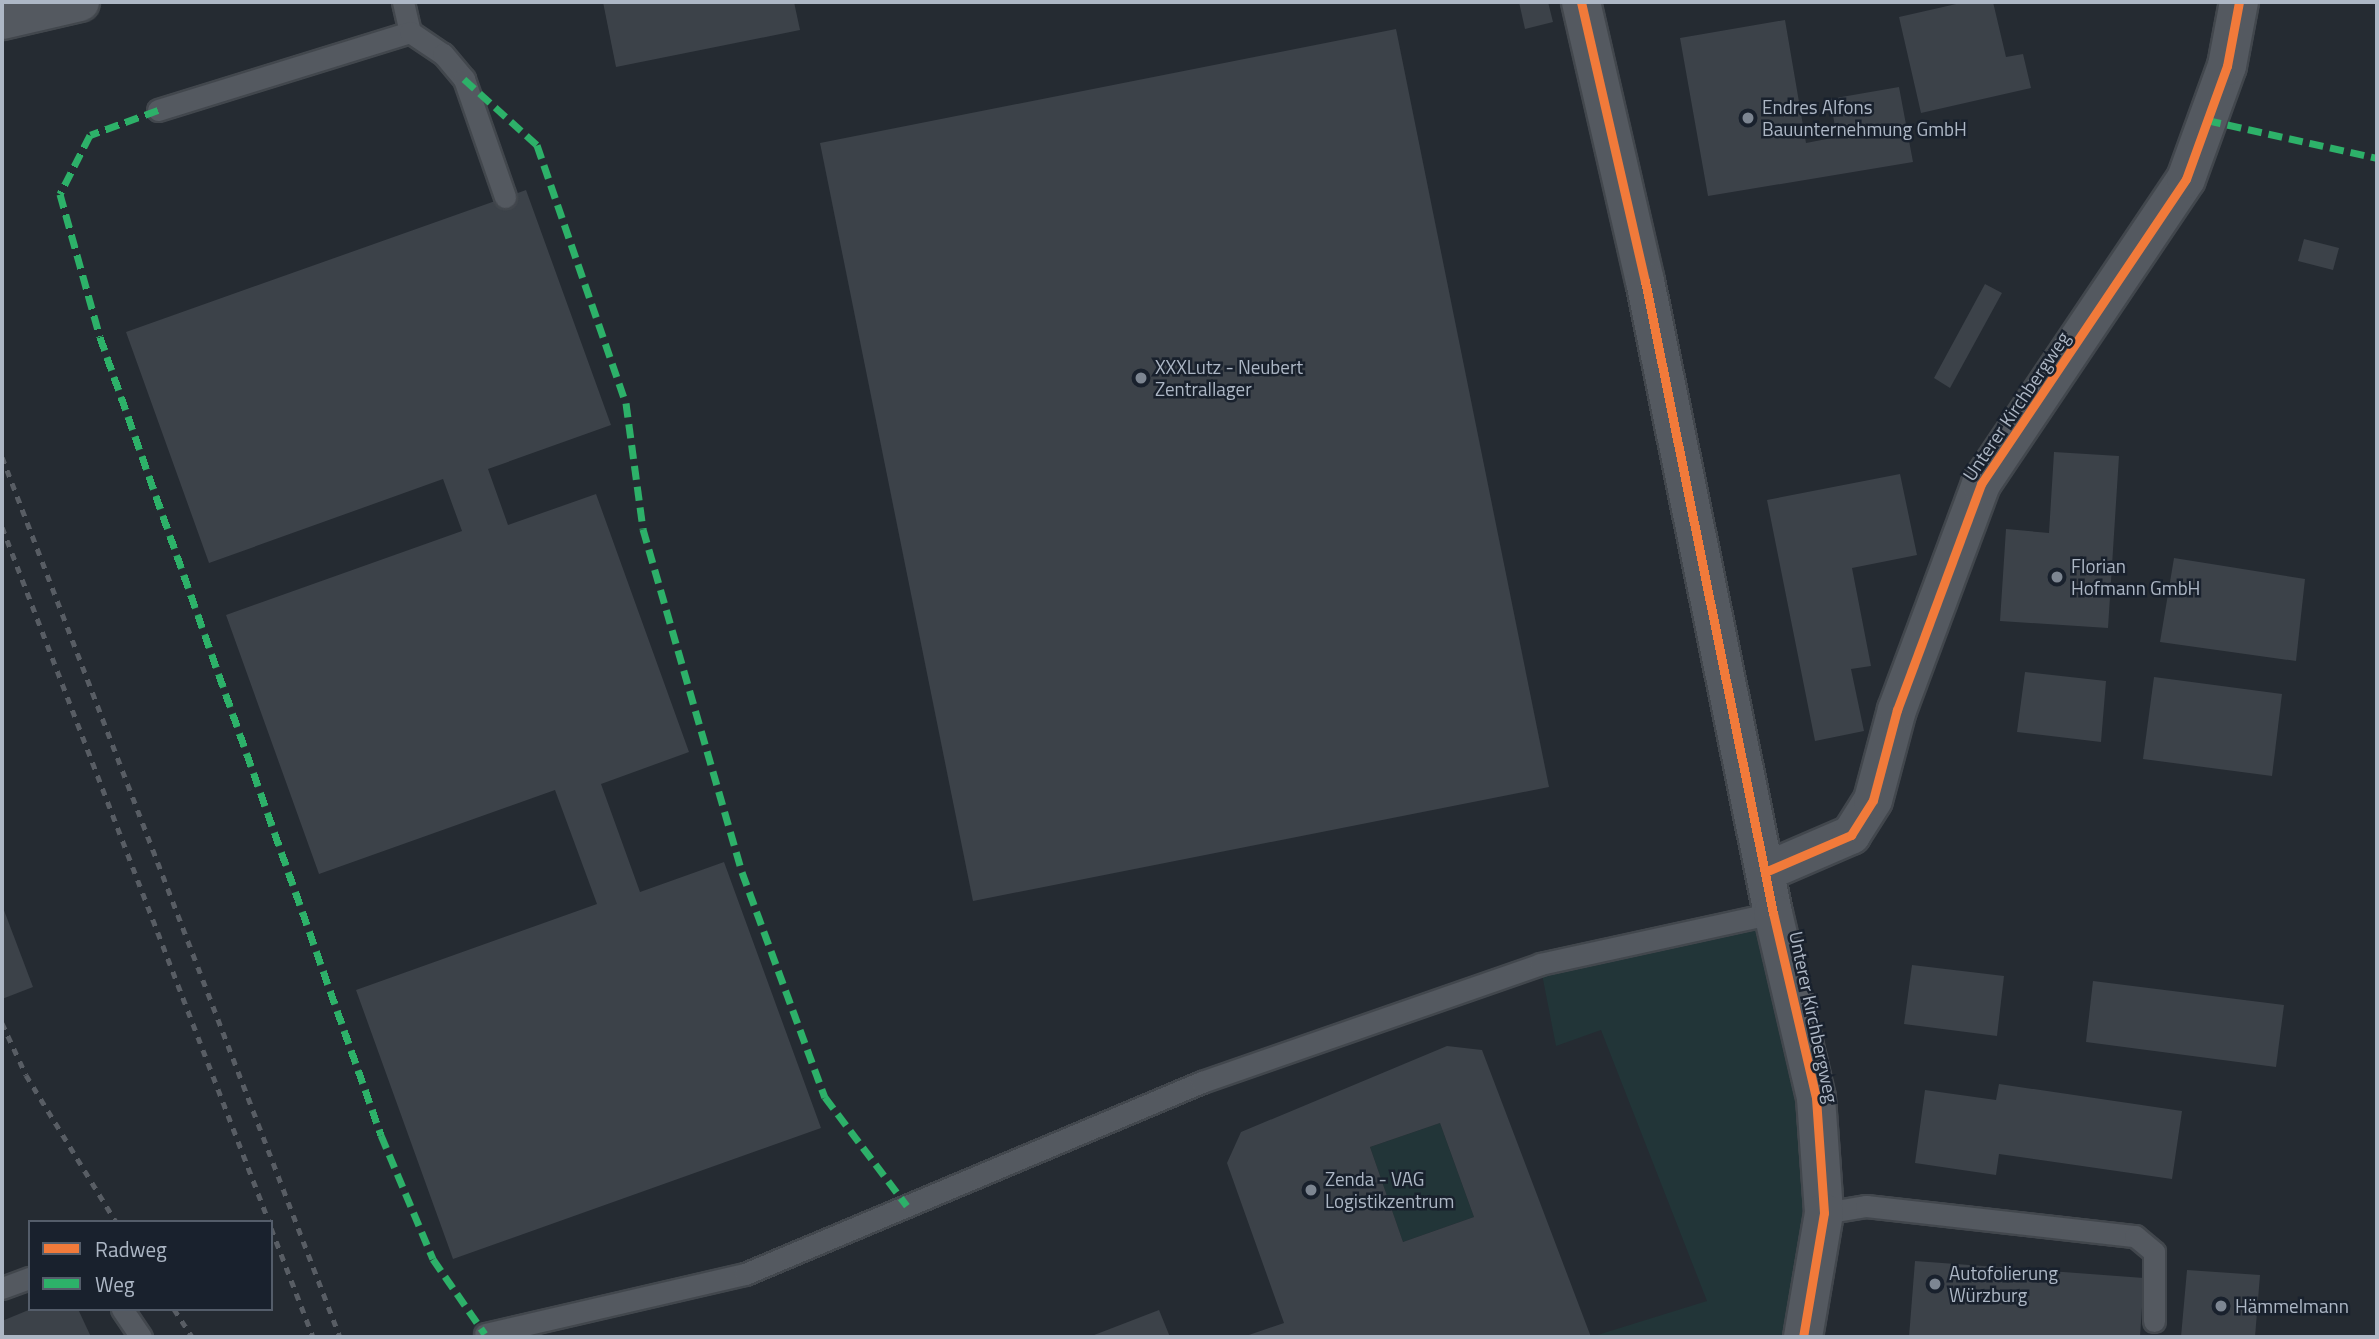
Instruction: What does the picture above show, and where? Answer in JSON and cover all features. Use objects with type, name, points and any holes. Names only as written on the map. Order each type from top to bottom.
[{"type":"street","points":[[2,20],[80,2]]},
{"type":"street","name":"Unterer Kirchbergweg","points":[[1581,2],[1645,281],[1773,913],[1816,1098],[1825,1213],[1802,1337]]},
{"type":"street","name":"Unterer Kirchbergweg","points":[[1765,872],[1851,835],[1873,800],[1897,710],[1982,484],[2186,179],[2228,66],[2239,2]]},
{"type":"lane","points":[[403,2],[410,32],[443,54],[464,79],[505,197]]},
{"type":"lane","points":[[158,110],[410,32]]},
{"type":"lane","points":[[485,1334],[745,1274],[1202,1082],[1540,964],[1773,913]]},
{"type":"lane","points":[[1825,1213],[1866,1206],[2135,1236],[2154,1252],[2154,1321]]},
{"type":"lane","points":[[2,1288],[28,1279]]},
{"type":"lane","points":[[123,1311],[141,1337]]},
{"type":"green space","points":[[1773,913],[1816,1098],[1803,1337],[1591,1337],[1707,1301],[1601,1030],[1556,1046],[1540,964]]},
{"type":"green space","points":[[1440,1123],[1474,1217],[1403,1242],[1370,1147]]},
{"type":"building","points":[[603,2],[794,2],[800,30],[616,67]]},
{"type":"building","points":[[1519,2],[1548,2],[1553,22],[1525,29]]},
{"type":"building","points":[[1965,2],[1993,2],[2006,57],[2023,54],[2031,88],[1921,113],[1899,17]]},
{"type":"building","name":"Endres Alfons Bauunternehmung GmbH","points":[[1785,20],[1806,143],[1837,137],[1830,99],[1899,87],[1913,162],[1708,196],[1680,38]]},
{"type":"building","points":[[1396,29],[1549,787],[973,901],[820,143]]},
{"type":"building","points":[[526,190],[611,425],[488,469],[508,525],[596,494],[689,752],[601,784],[640,892],[724,862],[821,1128],[453,1259],[356,990],[597,904],[555,790],[319,874],[226,615],[462,531],[443,479],[209,563],[126,332]]},
{"type":"building","points":[[2304,239],[2339,248],[2333,270],[2298,261]]},
{"type":"building","points":[[1985,284],[2002,293],[1950,388],[1934,378]]},
{"type":"building","name":"Florian Hofmann GmbH","points":[[2054,452],[2119,456],[2108,628],[2000,621],[2006,529],[2049,533]]},
{"type":"building","points":[[1900,474],[1917,555],[1852,568],[1871,666],[1851,669],[1864,731],[1815,741],[1767,500]]},
{"type":"building","points":[[2174,558],[2305,579],[2296,661],[2160,642]]},
{"type":"building","points":[[2025,672],[2106,681],[2101,742],[2017,732]]},
{"type":"building","points":[[2154,677],[2282,694],[2272,776],[2143,759]]},
{"type":"building","points":[[2,905],[33,987],[2,999]]},
{"type":"building","points":[[1912,965],[2004,976],[1997,1036],[1904,1024]]},
{"type":"building","points":[[2093,981],[2284,1005],[2276,1067],[2086,1042]]},
{"type":"building","name":"Zenda - VAG Logistikzentrum","points":[[1447,1046],[1482,1050],[1591,1337],[1243,1337],[1284,1323],[1227,1163],[1241,1132]],"holes":[[[1440,1123],[1474,1217],[1403,1242],[1370,1147]]]},
{"type":"building","points":[[1999,1084],[2182,1111],[2172,1179],[1999,1154],[1996,1175],[1915,1163],[1925,1090],[1996,1100]]},
{"type":"building","points":[[1915,1261],[2144,1278],[2140,1337],[1909,1337]]},
{"type":"building","name":"Hämmelmann","points":[[2187,1270],[2260,1275],[2255,1337],[2181,1337]]},
{"type":"building","points":[[28,1310],[79,1311],[91,1337],[2,1337],[2,1321]]},
{"type":"building","points":[[1159,1310],[1170,1337],[1089,1337]]},
{"type":"railway","points":[[2,457],[340,1337]]},
{"type":"railway","points":[[2,527],[268,1220]]},
{"type":"railway","points":[[2,1023],[26,1075],[115,1220]]},
{"type":"railway","points":[[273,1233],[313,1337]]},
{"type":"railway","points":[[175,1311],[192,1337]]},
{"type":"marked path","points":[[464,79],[537,145],[626,403],[643,529],[742,872],[825,1097],[907,1206]]},
{"type":"marked path","points":[[158,110],[90,135],[60,194],[100,337],[381,1135],[433,1259],[485,1334]]},
{"type":"marked path","points":[[2207,120],[2377,158]]},
{"type":"cycle path","points":[[1581,2],[1645,281],[1773,913],[1816,1098],[1824,1213],[1803,1337]]},
{"type":"cycle path","points":[[1765,872],[1851,835],[1873,800],[1897,710],[1981,484],[2186,179],[2227,66],[2239,2]]},
{"type":"place","name":"Endres Alfons Bauunternehmung GmbH","points":[[1748,118]]},
{"type":"place","name":"XXXLutz - Neubert Zentrallager","points":[[1141,378]]},
{"type":"place","name":"Florian Hofmann GmbH","points":[[2057,577]]},
{"type":"place","name":"Zenda - VAG Logistikzentrum","points":[[1311,1190]]},
{"type":"place","name":"Autofolierung Würzburg","points":[[1935,1284]]},
{"type":"place","name":"Hämmelmann","points":[[2221,1306]]}]
